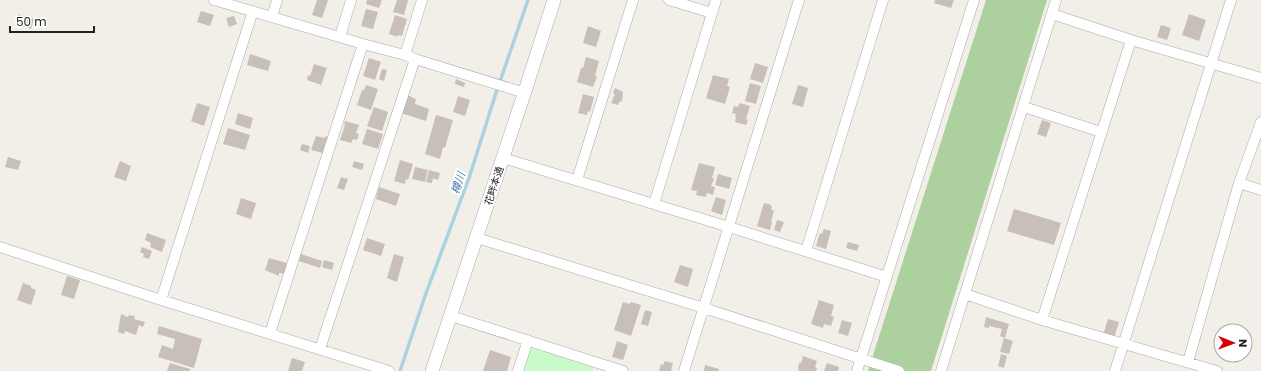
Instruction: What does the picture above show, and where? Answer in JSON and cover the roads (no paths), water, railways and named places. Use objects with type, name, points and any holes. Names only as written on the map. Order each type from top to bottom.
[{"type":"street","points":[[214,0],[525,92]]},
{"type":"street","points":[[272,17],[278,0]]},
{"type":"street","points":[[340,37],[351,0]]},
{"type":"street","points":[[320,349],[410,57],[422,0]]},
{"type":"street","name":"花畔本通","points":[[432,371],[477,238],[554,0]]},
{"type":"street","points":[[577,180],[633,0]]},
{"type":"street","points":[[669,0],[712,13]]},
{"type":"street","points":[[654,204],[716,0]]},
{"type":"street","points":[[684,371],[799,0]]},
{"type":"street","points":[[806,252],[883,0]]},
{"type":"street","points":[[857,371],[974,0]]},
{"type":"street","points":[[941,371],[1056,0]]},
{"type":"street","points":[[1115,371],[1231,0]]},
{"type":"street","points":[[161,300],[253,12]]},
{"type":"street","points":[[1052,14],[1131,40],[1261,78]]},
{"type":"street","points":[[1042,320],[1131,40]]},
{"type":"street","points":[[270,333],[363,44]]},
{"type":"street","points":[[1024,107],[1101,132]]},
{"type":"street","points":[[1188,362],[1239,183],[1261,122]]},
{"type":"street","points":[[503,158],[887,277]]},
{"type":"street","points":[[1239,183],[1261,190]]},
{"type":"street","points":[[477,238],[704,308],[899,371]]},
{"type":"street","points":[[0,247],[161,300],[389,371]]},
{"type":"street","points":[[965,294],[1042,320],[1217,371]]},
{"type":"street","points":[[451,316],[528,340],[601,368],[623,371]]},
{"type":"street","points":[[518,371],[528,340]]},
{"type":"waterway","name":"樽川","points":[[400,371],[425,296],[469,178],[528,0]]}]
